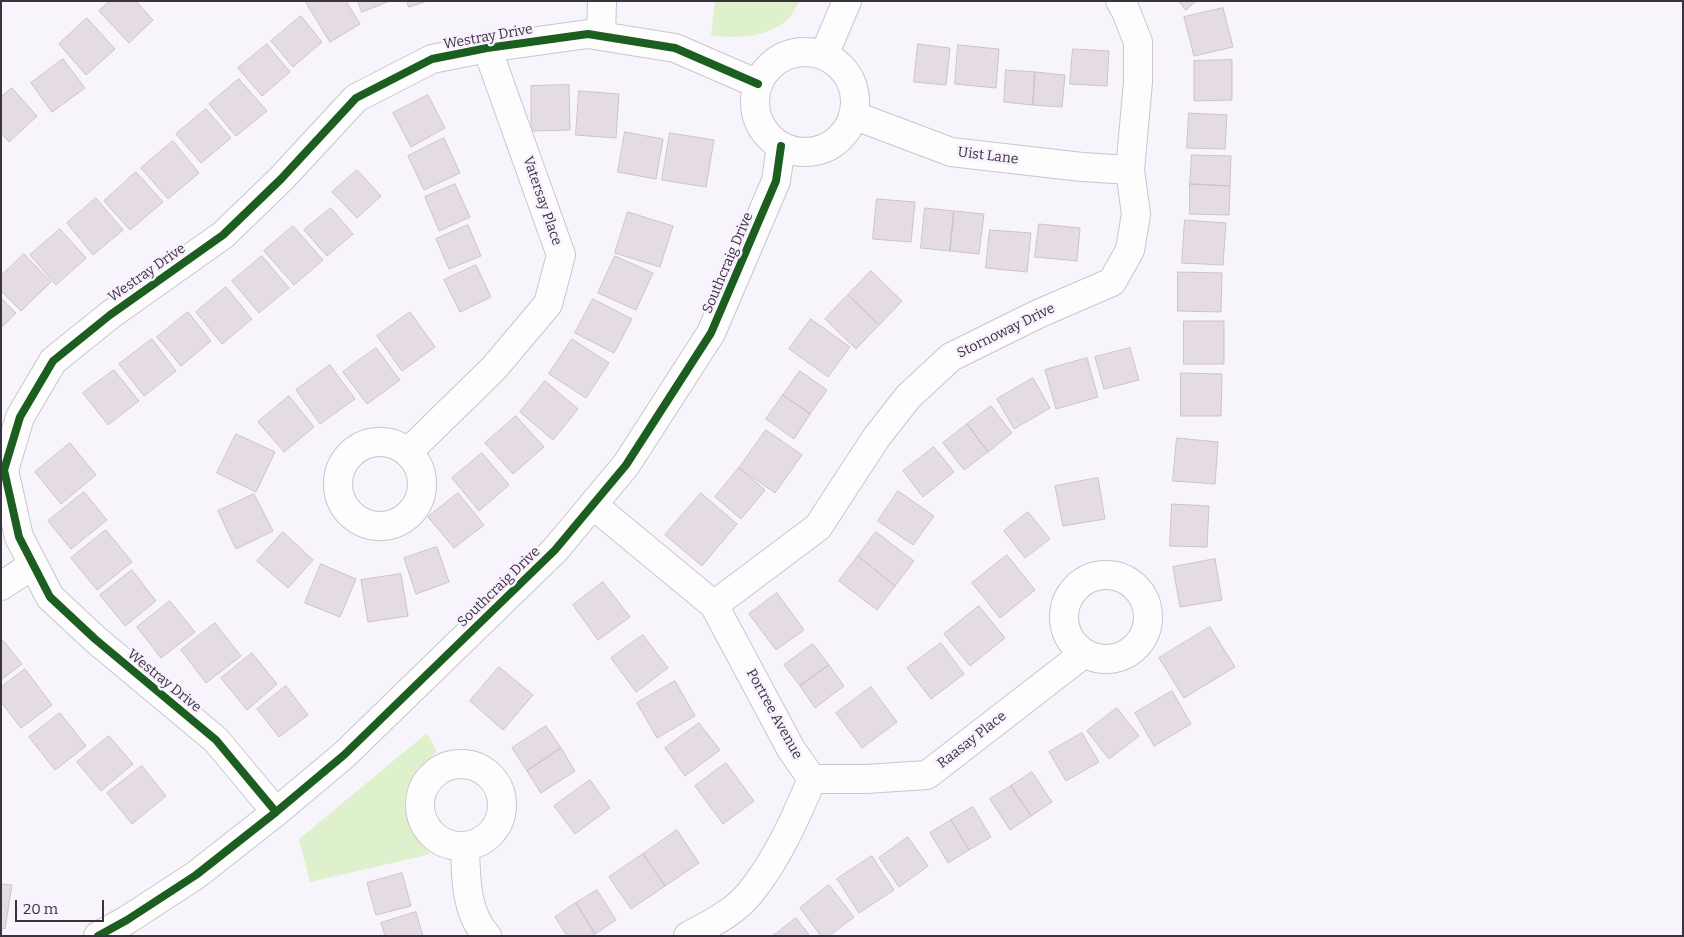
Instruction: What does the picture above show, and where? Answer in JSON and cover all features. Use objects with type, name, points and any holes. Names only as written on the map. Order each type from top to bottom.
[{"type":"street","points":[[600,36],[602,1]]},
{"type":"street","points":[[824,55],[847,1]]},
{"type":"street","name":"Stornoway Drive","points":[[714,605],[818,527],[876,438],[908,397],[951,358],[1038,314],[1112,282],[1130,250],[1136,214],[1130,170],[1138,82],[1138,42],[1120,1]]},
{"type":"street","name":"Westray Drive","points":[[276,812],[216,740],[95,640],[50,597],[19,537],[4,470],[20,417],[53,361],[110,314],[223,235],[281,179],[356,98],[432,59],[488,48],[588,34],[675,48],[758,84]]},
{"type":"street","name":"Vatersay Place","points":[[408,452],[494,368],[548,304],[560,255],[488,48]]},
{"type":"street","points":[[804,52],[824,55],[842,68],[851,82],[854,95],[853,115],[847,129],[827,147],[809,152],[797,152],[781,146],[766,134],[758,122],[755,102],[758,84],[774,62],[783,56],[804,52]]},
{"type":"street","name":"Uist Lane","points":[[853,115],[951,152],[1082,167],[1130,170]]},
{"type":"street","name":"Southcraig Drive","points":[[98,936],[127,920],[196,874],[276,812],[344,755],[555,550],[626,466],[711,333],[776,181],[781,146]]},
{"type":"street","name":"Portree Avenue","points":[[593,505],[714,605],[791,749],[812,779]]},
{"type":"street","points":[[1,586],[33,565]]},
{"type":"street","name":"Raasay Place","points":[[812,779],[866,779],[927,775],[1077,660],[1082,652]]},
{"type":"street","points":[[688,936],[726,915],[750,894],[798,811],[812,779]]},
{"type":"street","points":[[465,846],[466,888],[480,928],[487,936]]},
{"type":"green space","points":[[715,1],[800,1],[789,18],[772,30],[752,35],[731,37],[711,36]]},
{"type":"green space","points":[[427,733],[437,752],[413,778],[407,790],[405,801],[406,813],[411,825],[431,854],[310,882],[299,839]]},
{"type":"building","points":[[110,1],[136,1],[153,20],[129,43],[99,11]]},
{"type":"building","points":[[308,1],[346,1],[360,24],[330,42],[306,3]]},
{"type":"building","points":[[358,1],[390,1],[362,12]]},
{"type":"building","points":[[407,1],[427,1],[409,7]]},
{"type":"building","points":[[1179,1],[1196,1],[1186,10]]},
{"type":"building","points":[[1223,8],[1233,47],[1194,56],[1184,17]]},
{"type":"building","points":[[301,16],[322,42],[293,67],[271,41]]},
{"type":"building","points":[[87,18],[115,49],[86,75],[59,44]]},
{"type":"building","points":[[267,44],[290,72],[262,96],[238,68]]},
{"type":"building","points":[[918,44],[950,48],[946,85],[914,82]]},
{"type":"building","points":[[958,45],[999,49],[996,88],[955,84]]},
{"type":"building","points":[[1073,49],[1109,51],[1107,86],[1070,84]]},
{"type":"building","points":[[63,59],[85,88],[52,112],[31,83]]},
{"type":"building","points":[[1232,60],[1232,100],[1194,101],[1194,61]]},
{"type":"building","points":[[1006,70],[1035,72],[1033,105],[1004,102]]},
{"type":"building","points":[[1035,72],[1065,75],[1062,107],[1033,105]]},
{"type":"building","points":[[239,79],[267,111],[236,136],[209,104]]},
{"type":"building","points":[[569,85],[570,130],[531,131],[531,86]]},
{"type":"building","points":[[12,88],[37,116],[9,142],[1,133],[1,97]]},
{"type":"building","points":[[579,91],[619,94],[616,138],[576,135]]},
{"type":"building","points":[[428,95],[445,128],[411,147],[393,113]]},
{"type":"building","points":[[206,109],[231,138],[201,163],[176,134]]},
{"type":"building","points":[[1189,113],[1227,115],[1225,149],[1187,148]]},
{"type":"building","points":[[625,132],[663,139],[656,179],[618,172]]},
{"type":"building","points":[[670,133],[714,140],[706,187],[662,180]]},
{"type":"building","points":[[444,138],[460,173],[424,190],[408,156]]},
{"type":"building","points":[[173,141],[199,173],[168,199],[141,168]]},
{"type":"building","points":[[1192,155],[1231,156],[1230,186],[1190,184]]},
{"type":"building","points":[[357,170],[381,196],[357,218],[332,192]]},
{"type":"building","points":[[136,172],[163,202],[130,230],[104,201]]},
{"type":"building","points":[[455,184],[470,217],[439,231],[425,197]]},
{"type":"building","points":[[1190,184],[1230,186],[1229,215],[1190,214]]},
{"type":"building","points":[[96,198],[123,230],[93,255],[67,223]]},
{"type":"building","points":[[877,199],[915,202],[911,242],[873,239]]},
{"type":"building","points":[[331,208],[353,234],[327,256],[304,230]]},
{"type":"building","points":[[925,208],[954,211],[950,251],[921,248]]},
{"type":"building","points":[[954,211],[984,214],[979,254],[950,251]]},
{"type":"building","points":[[628,212],[673,226],[660,267],[615,253]]},
{"type":"building","points":[[1185,220],[1226,223],[1223,265],[1182,263]]},
{"type":"building","points":[[1039,224],[1080,228],[1077,261],[1035,257]]},
{"type":"building","points":[[468,225],[481,256],[449,269],[436,239]]},
{"type":"building","points":[[293,226],[323,260],[294,285],[264,251]]},
{"type":"building","points":[[60,229],[86,258],[56,285],[30,255]]},
{"type":"building","points":[[990,230],[1031,233],[1027,272],[986,268]]},
{"type":"building","points":[[24,254],[51,282],[21,311],[1,291],[1,276]]},
{"type":"building","points":[[262,256],[289,288],[259,313],[232,281]]},
{"type":"building","points":[[615,256],[653,273],[636,310],[598,293]]},
{"type":"building","points":[[476,265],[491,297],[460,312],[444,280]]},
{"type":"building","points":[[871,271],[902,301],[879,325],[848,295]]},
{"type":"building","points":[[1178,272],[1222,273],[1221,312],[1178,311]]},
{"type":"building","points":[[226,287],[252,319],[222,344],[196,312]]},
{"type":"building","points":[[848,295],[879,325],[856,349],[825,319]]},
{"type":"building","points":[[1,298],[16,313],[1,328]]},
{"type":"building","points":[[593,299],[632,319],[614,353],[575,333]]},
{"type":"building","points":[[188,312],[211,341],[181,366],[157,337]]},
{"type":"building","points":[[410,312],[435,347],[402,371],[377,336]]},
{"type":"building","points":[[811,319],[850,347],[828,377],[789,349]]},
{"type":"building","points":[[1184,321],[1224,321],[1224,364],[1184,364]]},
{"type":"building","points":[[152,339],[176,371],[144,396],[119,364]]},
{"type":"building","points":[[572,339],[609,363],[586,398],[549,374]]},
{"type":"building","points":[[376,348],[400,380],[367,404],[343,372]]},
{"type":"building","points":[[1130,348],[1139,380],[1104,389],[1095,357]]},
{"type":"building","points":[[1087,358],[1098,397],[1056,409],[1045,370]]},
{"type":"building","points":[[330,365],[355,399],[320,424],[296,390]]},
{"type":"building","points":[[114,370],[139,401],[108,425],[83,393]]},
{"type":"building","points":[[800,371],[827,390],[810,414],[783,395]]},
{"type":"building","points":[[1181,373],[1222,374],[1221,416],[1181,416]]},
{"type":"building","points":[[1033,378],[1050,408],[1014,429],[997,399]]},
{"type":"building","points":[[545,381],[578,409],[553,440],[520,412]]},
{"type":"building","points":[[783,395],[810,414],[794,439],[766,419]]},
{"type":"building","points":[[289,396],[314,427],[284,452],[258,422]]},
{"type":"building","points":[[991,406],[1012,433],[988,452],[967,424]]},
{"type":"building","points":[[516,416],[544,447],[513,474],[485,443]]},
{"type":"building","points":[[967,424],[988,452],[964,470],[943,443]]},
{"type":"building","points":[[766,430],[802,455],[775,493],[739,468]]},
{"type":"building","points":[[236,434],[275,452],[256,492],[217,473]]},
{"type":"building","points":[[1177,438],[1218,442],[1215,484],[1173,481]]},
{"type":"building","points":[[70,443],[96,475],[61,504],[35,472]]},
{"type":"building","points":[[934,447],[954,472],[923,497],[903,471]]},
{"type":"building","points":[[482,453],[509,485],[479,511],[452,478]]},
{"type":"building","points":[[739,468],[765,490],[741,519],[715,497]]},
{"type":"building","points":[[1098,478],[1105,519],[1063,526],[1055,486]]},
{"type":"building","points":[[898,491],[934,516],[913,545],[878,521]]},
{"type":"building","points":[[84,492],[107,520],[71,549],[48,521]]},
{"type":"building","points":[[458,493],[484,525],[454,548],[428,517]]},
{"type":"building","points":[[701,493],[737,524],[702,566],[665,535]]},
{"type":"building","points":[[254,494],[273,531],[236,549],[218,511]]},
{"type":"building","points":[[1172,504],[1209,506],[1207,547],[1170,546]]},
{"type":"building","points":[[1028,512],[1050,539],[1025,558],[1004,531]]},
{"type":"building","points":[[106,530],[132,562],[97,590],[71,558]]},
{"type":"building","points":[[283,532],[313,560],[288,588],[257,561]]},
{"type":"building","points":[[876,532],[914,561],[895,586],[858,556]]},
{"type":"building","points":[[437,547],[449,582],[416,594],[404,558]]},
{"type":"building","points":[[1007,555],[1035,590],[1000,618],[972,583]]},
{"type":"building","points":[[858,556],[895,586],[877,610],[839,581]]},
{"type":"building","points":[[1215,559],[1222,600],[1180,607],[1173,567]]},
{"type":"building","points":[[321,564],[356,579],[340,617],[305,603]]},
{"type":"building","points":[[132,570],[156,601],[125,626],[100,595]]},
{"type":"building","points":[[401,574],[408,616],[368,622],[361,580]]},
{"type":"building","points":[[603,582],[630,617],[598,640],[573,605]]},
{"type":"building","points":[[777,593],[804,630],[776,650],[749,614]]},
{"type":"building","points":[[170,601],[195,632],[161,658],[137,627]]},
{"type":"building","points":[[979,606],[1005,638],[970,666],[944,634]]},
{"type":"building","points":[[215,623],[241,656],[206,683],[181,650]]},
{"type":"building","points":[[1210,627],[1235,667],[1184,698],[1159,658]]},
{"type":"building","points":[[643,635],[668,668],[636,692],[611,658]]},
{"type":"building","points":[[1,638],[22,664],[1,680]]},
{"type":"building","points":[[941,643],[964,674],[931,699],[907,668]]},
{"type":"building","points":[[813,644],[829,665],[800,686],[784,665]]},
{"type":"building","points":[[252,653],[277,684],[247,710],[221,678]]},
{"type":"building","points":[[829,665],[844,686],[815,708],[800,686]]},
{"type":"building","points":[[499,667],[533,695],[503,730],[470,701]]},
{"type":"building","points":[[25,669],[52,705],[21,728],[1,702],[1,687]]},
{"type":"building","points":[[675,681],[695,716],[657,738],[637,703]]},
{"type":"building","points":[[286,686],[308,715],[279,737],[257,709]]},
{"type":"building","points":[[871,687],[897,722],[862,748],[836,713]]},
{"type":"building","points":[[1172,691],[1191,724],[1154,746],[1135,713]]},
{"type":"building","points":[[1117,708],[1139,736],[1109,759],[1087,731]]},
{"type":"building","points":[[60,713],[86,746],[55,770],[29,737]]},
{"type":"building","points":[[699,723],[720,750],[685,776],[665,748]]},
{"type":"building","points":[[546,726],[561,748],[527,771],[512,748]]},
{"type":"building","points":[[1082,733],[1099,762],[1066,781],[1049,752]]},
{"type":"building","points":[[109,736],[133,764],[101,791],[77,762]]},
{"type":"building","points":[[561,748],[575,771],[541,793],[527,771]]},
{"type":"building","points":[[726,763],[754,801],[723,824],[695,786]]},
{"type":"building","points":[[142,766],[166,796],[132,824],[107,793]]},
{"type":"building","points":[[1032,772],[1052,802],[1031,816],[1011,786]]},
{"type":"building","points":[[590,780],[610,808],[575,834],[554,806]]},
{"type":"building","points":[[1011,786],[1031,816],[1010,830],[990,799]]},
{"type":"building","points":[[973,807],[991,837],[969,850],[951,820]]},
{"type":"building","points":[[951,820],[969,850],[948,863],[930,833]]},
{"type":"building","points":[[677,830],[699,863],[665,886],[643,854]]},
{"type":"building","points":[[908,837],[928,866],[899,887],[879,858]]},
{"type":"building","points":[[643,854],[665,886],[631,909],[609,877]]},
{"type":"building","points":[[872,856],[894,890],[859,913],[837,879]]},
{"type":"building","points":[[402,873],[411,906],[376,915],[367,883]]},
{"type":"building","points":[[1,884],[12,885],[5,929],[1,928]]},
{"type":"building","points":[[829,885],[854,917],[829,936],[821,936],[800,908]]},
{"type":"building","points":[[597,890],[616,920],[595,934],[576,903]]},
{"type":"building","points":[[576,903],[595,934],[592,936],[567,936],[555,917]]},
{"type":"building","points":[[416,912],[423,936],[385,936],[381,923]]},
{"type":"building","points":[[796,918],[810,936],[773,936]]},
{"type":"cycle path","points":[[276,812],[216,740],[95,639],[50,597],[19,537],[4,470],[20,417],[53,361],[110,315],[223,235],[281,179],[356,98],[432,59],[487,48],[588,34],[675,48],[758,84]]},
{"type":"cycle path","points":[[98,936],[127,920],[196,875],[344,755],[555,550],[626,465],[711,333],[776,181],[781,146]]}]
